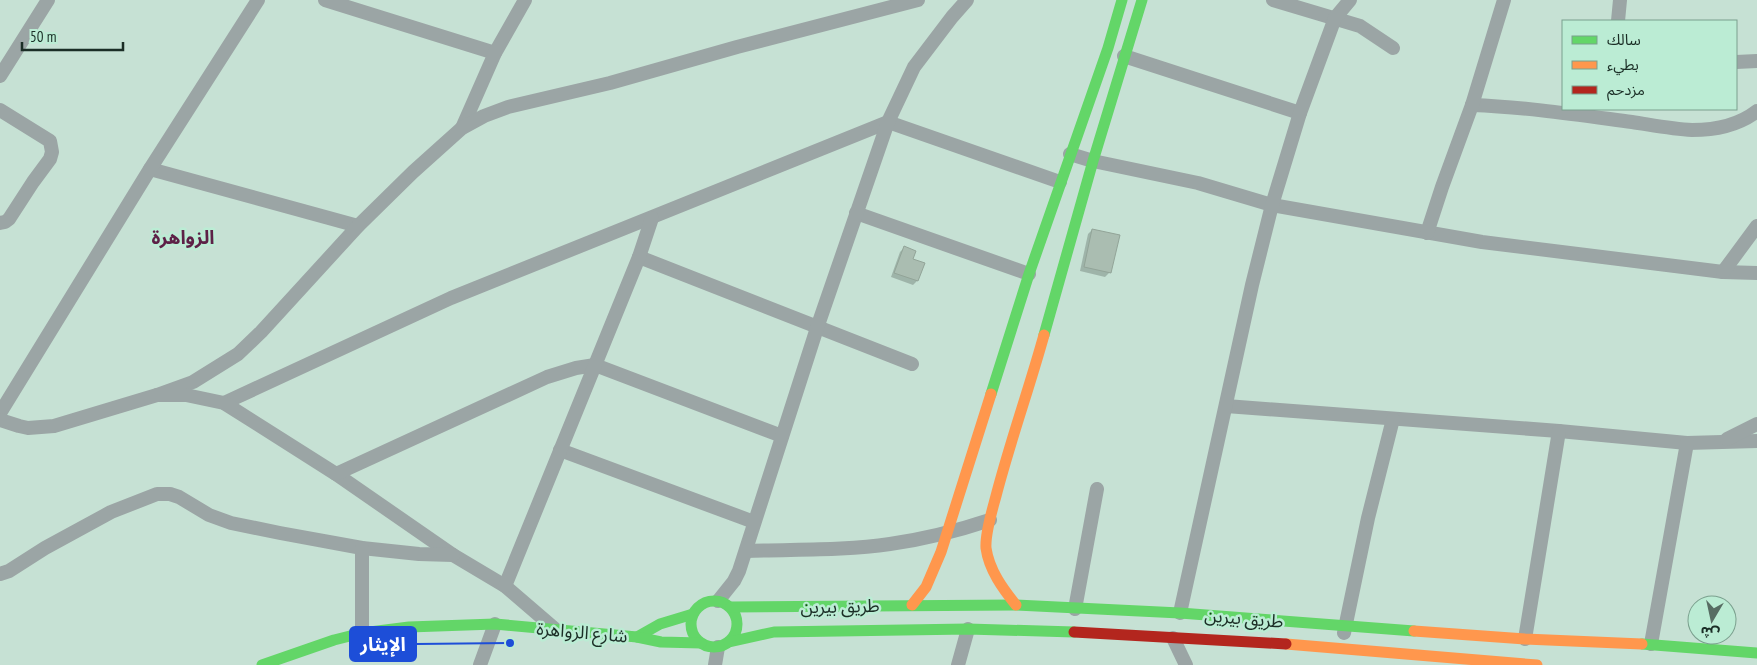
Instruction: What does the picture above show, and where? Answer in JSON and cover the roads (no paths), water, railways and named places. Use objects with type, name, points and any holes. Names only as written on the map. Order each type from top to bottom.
[{"type":"main road","points":[[912,606],[926,586],[941,552],[1029,274],[1108,48],[1122,0]]},
{"type":"main road","points":[[1016,604],[1001,586],[989,560],[986,547],[990,520],[1009,446],[1037,360],[1093,161],[1142,0]]},
{"type":"main road","points":[[711,601],[724,604],[735,612],[738,625],[734,637],[724,644],[709,646],[701,643],[693,633],[691,620],[693,614],[703,603],[711,601]]},
{"type":"main road","name":"طريق بيرين","points":[[724,604],[912,606],[1016,604],[1075,610],[1180,613],[1525,639],[1651,644],[1757,652]]},
{"type":"main road","name":"شارع الزواهرة","points":[[637,637],[650,628],[693,614]]},
{"type":"main road","name":"شارع الزواهرة","points":[[262,665],[334,640],[362,633],[409,627],[495,624],[637,637],[667,643],[701,643]]},
{"type":"main road","name":"طريق بيرين","points":[[724,644],[774,632],[968,629],[1036,630],[1279,643],[1537,665]]},
{"type":"street","points":[[0,76],[48,0]]},
{"type":"street","points":[[0,413],[150,170],[258,0]]},
{"type":"street","points":[[325,0],[495,53]]},
{"type":"street","points":[[462,128],[495,53],[525,0]]},
{"type":"street","points":[[0,420],[28,428],[54,426],[194,382],[238,354],[261,332],[358,226],[413,172],[462,128],[484,116],[508,107],[610,83],[737,47],[918,0]]},
{"type":"street","points":[[724,604],[746,551],[817,328],[888,122],[914,67],[952,16],[967,0]]},
{"type":"street","points":[[1273,0],[1360,26],[1393,48]]},
{"type":"street","points":[[1180,613],[1252,285],[1272,205],[1300,113],[1335,18],[1350,0]]},
{"type":"street","points":[[1427,232],[1472,105],[1504,0]]},
{"type":"street","points":[[1618,20],[1620,0]]},
{"type":"street","points":[[1124,56],[1300,113]]},
{"type":"street","points":[[1737,62],[1757,61]]},
{"type":"street","points":[[1472,105],[1517,108],[1693,130],[1729,126],[1744,120],[1757,111]]},
{"type":"street","points":[[0,110],[50,141],[52,152],[50,159],[32,182],[9,219],[0,223]]},
{"type":"street","points":[[224,403],[451,298],[888,122],[1060,182]]},
{"type":"street","points":[[1070,154],[1093,161],[1198,183],[1272,205],[1482,242],[1723,272],[1757,272]]},
{"type":"street","points":[[150,170],[358,226]]},
{"type":"street","points":[[856,213],[1029,274]]},
{"type":"street","points":[[505,586],[639,257],[652,218]]},
{"type":"street","points":[[1723,272],[1757,226]]},
{"type":"street","points":[[639,257],[912,364]]},
{"type":"street","points":[[336,474],[548,377],[576,368],[595,365],[782,436]]},
{"type":"street","points":[[157,395],[186,395],[224,403],[336,474],[454,555],[505,586],[555,629]]},
{"type":"street","points":[[1226,406],[1687,442],[1757,441]]},
{"type":"street","points":[[1343,648],[1345,624],[1368,518],[1393,420]]},
{"type":"street","points":[[1722,441],[1757,424]]},
{"type":"street","points":[[1525,639],[1559,431]]},
{"type":"street","points":[[1651,644],[1687,442]]},
{"type":"street","points":[[560,450],[754,522]]},
{"type":"street","points":[[1075,610],[1097,489]]},
{"type":"street","points":[[0,574],[9,571],[45,548],[111,512],[157,494],[170,494],[179,497],[209,515],[231,523],[362,548],[419,554],[454,555]]},
{"type":"street","points":[[746,551],[860,547],[890,544],[946,534],[990,520]]},
{"type":"street","points":[[362,548],[362,633]]},
{"type":"street","points":[[480,665],[495,624]]},
{"type":"street","points":[[958,665],[968,629]]},
{"type":"street","points":[[1174,638],[1186,665]]},
{"type":"street","points":[[715,665],[724,644]]},
{"type":"place","name":"الإيثار","points":[[510,643]]},
{"type":"district","name":"الزواهرة","points":[[183,237]]}]
